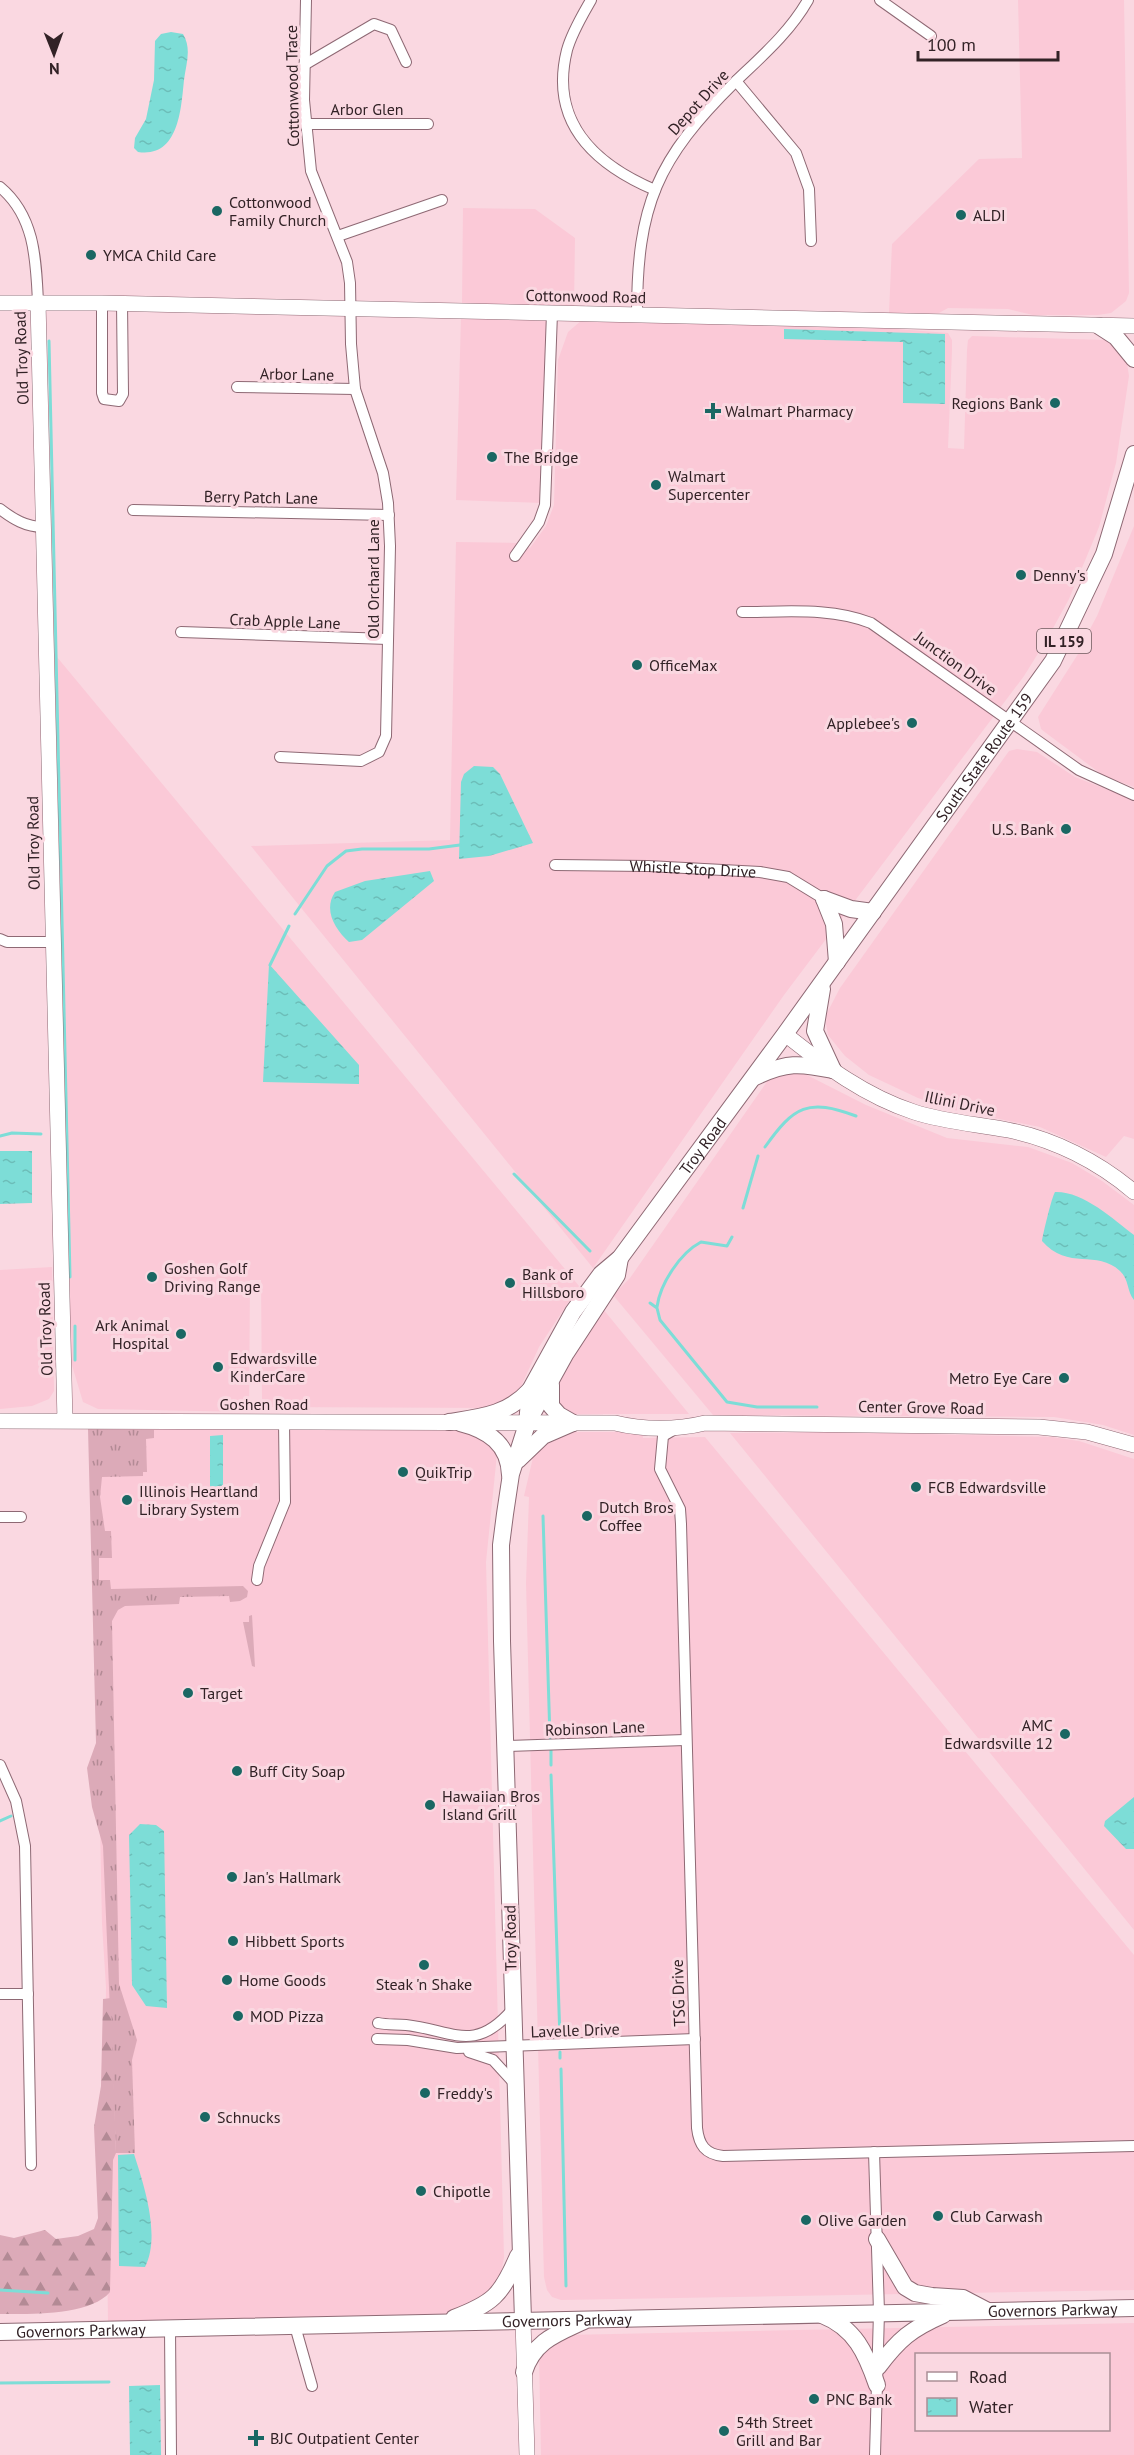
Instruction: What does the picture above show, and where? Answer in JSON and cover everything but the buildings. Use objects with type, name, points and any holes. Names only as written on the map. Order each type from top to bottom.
[{"type":"main road","points":[[1099,326],[1116,337],[1134,359]]},
{"type":"main road","name":"South State Route 159","points":[[785,1034],[940,815],[1011,722],[1053,661],[1076,619],[1104,554],[1134,454]]},
{"type":"main road","points":[[824,899],[834,924],[837,962]]},
{"type":"main road","name":"Whistle Stop Drive","points":[[824,899],[851,909],[873,912]]},
{"type":"main road","points":[[824,981],[818,1002],[815,1031],[832,1070]]},
{"type":"main road","name":"Troy Road","points":[[523,2320],[514,2083],[501,1545],[512,1473],[527,1424],[530,1390],[573,1312],[601,1274],[620,1258],[785,1034]]},
{"type":"main road","points":[[753,1078],[783,1065],[794,1064],[832,1070]]},
{"type":"main road","name":"Troy Road","points":[[527,1424],[595,1305],[617,1275],[620,1258]]},
{"type":"main road","points":[[552,1379],[551,1406],[559,1415],[573,1423]]},
{"type":"main road","points":[[453,1423],[504,1412],[515,1406],[530,1390]]},
{"type":"main road","points":[[453,1423],[481,1429],[494,1437],[505,1453],[512,1473]]},
{"type":"main road","points":[[512,1473],[537,1440],[573,1423]]},
{"type":"main road","points":[[877,2239],[905,2287],[915,2293],[963,2298],[986,2311]]},
{"type":"main road","points":[[443,2322],[493,2300],[504,2285],[520,2253]]},
{"type":"main road","name":"Governors Parkway","points":[[0,2332],[1134,2308]]},
{"type":"main road","points":[[878,2367],[897,2342],[914,2328],[951,2311]]},
{"type":"main road","points":[[818,2314],[837,2321],[849,2331],[860,2345],[877,2385]]},
{"type":"main road","points":[[524,2372],[528,2360],[541,2343],[590,2319]]},
{"type":"street","name":"Cottonwood Trace","points":[[306,0],[305,124],[311,171],[347,262],[351,309]]},
{"type":"street","points":[[591,0],[567,51],[564,79],[568,111],[582,140],[599,159],[629,179],[655,190]]},
{"type":"street","name":"Depot Drive","points":[[637,315],[639,252],[655,190],[685,135],[780,37],[808,0]]},
{"type":"street","points":[[880,0],[931,36]]},
{"type":"street","points":[[304,65],[374,24],[392,30],[406,62]]},
{"type":"street","points":[[736,81],[796,153],[809,189],[811,241]]},
{"type":"street","name":"Arbor Glen","points":[[305,124],[428,124]]},
{"type":"street","points":[[0,187],[17,204],[29,230],[37,271],[38,302]]},
{"type":"street","points":[[338,236],[442,200]]},
{"type":"street","name":"Old Troy Road","points":[[0,303],[38,302],[65,1421]]},
{"type":"street","name":"Cottonwood Road","points":[[38,302],[1134,326]]},
{"type":"street","points":[[102,303],[102,393],[104,399],[114,401],[119,401],[123,394],[122,303]]},
{"type":"street","name":"Old Orchard Lane","points":[[280,757],[362,761],[379,752],[386,736],[389,515],[383,473],[355,389],[351,309]]},
{"type":"street","points":[[515,556],[539,522],[545,505],[552,313]]},
{"type":"street","name":"Arbor Lane","points":[[237,387],[355,389]]},
{"type":"street","points":[[0,509],[32,527],[43,527]]},
{"type":"street","name":"Berry Patch Lane","points":[[133,510],[389,515]]},
{"type":"street","name":"Junction Drive","points":[[742,612],[822,612],[853,616],[872,623],[1079,770],[1134,795]]},
{"type":"street","name":"Crab Apple Lane","points":[[181,632],[388,639]]},
{"type":"street","name":"Whistle Stop Drive","points":[[555,865],[648,866],[760,872],[788,877],[824,899]]},
{"type":"street","points":[[0,939],[7,942],[54,942]]},
{"type":"street","name":"Illini Drive","points":[[785,1034],[832,1070],[871,1094],[914,1112],[961,1124],[1008,1130],[1075,1153],[1106,1170],[1134,1192]]},
{"type":"street","name":"Center Grove Road","points":[[527,1424],[615,1423],[672,1418],[696,1419],[705,1423]]},
{"type":"street","name":"Goshen Road","points":[[0,1421],[527,1424]]},
{"type":"street","points":[[257,1580],[260,1566],[285,1502],[284,1422]]},
{"type":"street","name":"Center Grove Road","points":[[615,1423],[632,1427],[689,1427],[705,1423],[1028,1426],[1087,1432],[1134,1445]]},
{"type":"street","name":"TSG Drive","points":[[689,1427],[671,1429],[663,1436],[659,1461],[680,1509],[698,2135],[705,2151],[723,2156],[1134,2146]]},
{"type":"street","points":[[0,1517],[21,1517]]},
{"type":"street","name":"Robinson Lane","points":[[506,1746],[685,1740]]},
{"type":"street","points":[[0,1766],[15,1801],[23,1836],[31,2165]]},
{"type":"street","points":[[0,1994],[28,1994]]},
{"type":"street","name":"Lavelle Drive","points":[[378,2024],[406,2025],[458,2036],[473,2035],[495,2028],[512,2010]]},
{"type":"street","name":"Lavelle Drive","points":[[378,2039],[408,2040],[457,2048],[493,2060],[514,2083]]},
{"type":"street","name":"Lavelle Drive","points":[[457,2048],[695,2040]]},
{"type":"street","points":[[874,2152],[879,2312],[875,2455]]},
{"type":"street","name":"Troy Road","points":[[523,2320],[527,2455]]},
{"type":"street","points":[[295,2326],[312,2386]]},
{"type":"street","points":[[170,2328],[171,2455]]},
{"type":"shaded area","points":[[1018,0],[1124,0],[1129,293],[1126,301],[1111,313],[1098,315],[1033,315],[1008,309],[948,308],[939,313],[889,313],[892,244],[979,159],[1022,158]]},
{"type":"shaded area","points":[[463,208],[535,209],[575,238],[574,306],[462,304]]},
{"type":"shaded area","points":[[461,317],[546,321],[542,503],[456,500]]},
{"type":"shaded area","points":[[582,320],[872,327],[948,333],[952,340],[952,351],[948,448],[964,449],[967,350],[968,340],[972,336],[1105,340],[1114,343],[1127,363],[1129,376],[1116,463],[1099,527],[1069,599],[1047,639],[1024,676],[784,995],[593,1268],[251,846],[450,840],[456,542],[518,543],[530,548],[546,526],[554,505],[558,360],[568,332]]},
{"type":"shaded area","points":[[1134,526],[1134,787],[1104,776],[1041,729],[1038,717],[1085,643],[1083,642],[1097,616]]},
{"type":"shaded area","points":[[52,651],[579,1286],[539,1347],[518,1393],[495,1408],[266,1407],[262,1399],[261,1280],[250,1280],[249,1412],[98,1409],[83,1402],[71,1362]]},
{"type":"shaded area","points":[[1017,749],[1037,752],[1075,777],[1134,800],[1134,1139],[1124,1136],[1106,1157],[1040,1127],[949,1109],[918,1098],[869,1075],[845,1056],[828,1035],[827,1013],[840,988],[1009,751]]},
{"type":"shaded area","points":[[799,1071],[866,1105],[947,1138],[1028,1147],[1072,1163],[1102,1181],[1134,1205],[1134,1435],[1103,1425],[1054,1417],[713,1415],[613,1295],[630,1278],[773,1073]]},
{"type":"shaded area","points":[[52,1267],[54,1391],[49,1399],[32,1406],[0,1409],[0,1270]]},
{"type":"shaded area","points":[[603,1309],[689,1414],[573,1414],[559,1406],[555,1393],[568,1363]]},
{"type":"shaded area","points":[[92,1426],[472,1431],[480,1433],[497,1454],[486,1562],[504,2257],[499,2286],[465,2308],[445,2314],[108,2322],[106,1987],[102,1924]]},
{"type":"shaded area","points":[[568,1432],[642,1432],[643,1438],[705,1437],[1134,1955],[1134,2290],[561,2300],[552,2297],[547,2290],[544,2277],[526,1583],[529,1497],[524,1496],[535,1449]]},
{"type":"shaded area","points":[[838,1432],[1051,1437],[1079,1441],[1134,1459],[1134,1930],[730,1433]]},
{"type":"shaded area","points":[[1134,2323],[1134,2455],[541,2455],[539,2353],[567,2335]]},
{"type":"green space","points":[[88,1429],[154,1430],[154,1438],[146,1439],[147,1472],[143,1472],[143,1476],[102,1477],[100,1497],[105,1531],[111,1531],[112,1558],[99,1558],[99,1580],[110,1580],[111,1589],[243,1586],[248,1591],[247,1597],[240,1601],[230,1602],[229,1596],[180,1597],[179,1604],[125,1606],[118,1610],[112,1621],[119,1984],[137,2040],[132,2060],[135,2153],[116,2153],[103,1846],[92,1807],[87,1768],[96,1743]]},
{"type":"green space","points":[[252,1615],[255,1667],[252,1666],[243,1622],[249,1622],[249,1616]]},
{"type":"green space","points":[[111,1998],[116,2153],[113,2160],[110,2292],[89,2306],[74,2310],[0,2314],[0,2235],[14,2238],[45,2230],[56,2239],[78,2236],[94,2229],[98,2218],[94,2127],[101,2086],[103,1999]]},
{"type":"water","points":[[171,32],[183,34],[188,51],[179,117],[170,140],[162,147],[152,152],[138,152],[134,148],[135,138],[146,119],[154,80],[155,41],[161,34]]},
{"type":"water","points":[[784,329],[945,334],[945,404],[903,403],[903,342],[784,339]]},
{"type":"water","points":[[474,766],[493,767],[500,774],[533,843],[489,856],[459,859],[461,782],[464,774]]},
{"type":"water","points":[[430,871],[434,881],[362,940],[349,942],[335,925],[330,906],[335,892],[365,881]]},
{"type":"water","points":[[269,964],[359,1065],[359,1084],[263,1082]]},
{"type":"water","points":[[0,1151],[32,1151],[32,1203],[0,1204]]},
{"type":"water","points":[[1055,1192],[1066,1193],[1087,1201],[1134,1235],[1134,1300],[1123,1274],[1111,1265],[1102,1261],[1062,1255],[1042,1241]]},
{"type":"water","points":[[223,1435],[223,1492],[210,1492],[210,1436]]},
{"type":"water","points":[[1134,1797],[1134,1849],[1126,1849],[1104,1826],[1105,1821]]},
{"type":"water","points":[[140,1824],[156,1825],[164,1831],[167,2008],[146,2006],[132,1985],[129,1835]]},
{"type":"water","points":[[134,2154],[146,2195],[151,2226],[150,2255],[145,2267],[119,2266],[118,2155]]},
{"type":"water","points":[[160,2385],[161,2455],[130,2455],[129,2386]]},
{"type":"waterway","points":[[49,341],[70,1277]]},
{"type":"waterway","points":[[295,914],[327,866],[346,851],[429,849],[460,845]]},
{"type":"waterway","points":[[270,965],[289,926]]},
{"type":"waterway","points":[[765,1147],[785,1122],[803,1109],[826,1107],[856,1116]]},
{"type":"waterway","points":[[0,1136],[12,1133],[41,1134]]},
{"type":"waterway","points":[[743,1208],[758,1156]]},
{"type":"waterway","points":[[514,1174],[590,1251]]},
{"type":"waterway","points":[[657,1307],[662,1289],[672,1270],[693,1247],[701,1242],[727,1246],[732,1237]]},
{"type":"waterway","points":[[650,1303],[657,1308],[660,1320],[727,1402],[757,1407],[817,1407]]},
{"type":"waterway","points":[[75,1326],[75,1360]]},
{"type":"waterway","points":[[543,1516],[550,1738]]},
{"type":"waterway","points":[[551,1750],[551,1765]]},
{"type":"waterway","points":[[551,1775],[560,2039]]},
{"type":"waterway","points":[[0,1821],[11,1816]]},
{"type":"waterway","points":[[560,2052],[560,2058]]},
{"type":"waterway","points":[[561,2069],[566,2286]]},
{"type":"waterway","points":[[0,2290],[48,2293]]},
{"type":"waterway","points":[[0,2383],[109,2382]]},
{"type":"place","name":"Cottonwood Family Church","points":[[217,211]]},
{"type":"place","name":"ALDI","points":[[961,215]]},
{"type":"place","name":"YMCA Child Care","points":[[91,255]]},
{"type":"place","name":"Regions Bank","points":[[1055,403]]},
{"type":"place","name":"Walmart Pharmacy","points":[[713,411]]},
{"type":"place","name":"The Bridge","points":[[492,457]]},
{"type":"place","name":"Walmart Supercenter","points":[[656,485]]},
{"type":"place","name":"Denny's","points":[[1021,575]]},
{"type":"place","name":"OfficeMax","points":[[637,665]]},
{"type":"place","name":"Applebee's","points":[[912,723]]},
{"type":"place","name":"U.S. Bank","points":[[1066,829]]},
{"type":"place","name":"Goshen Golf Driving Range","points":[[152,1277]]},
{"type":"place","name":"Bank of Hillsboro","points":[[510,1283]]},
{"type":"place","name":"Ark Animal Hospital","points":[[181,1334]]},
{"type":"place","name":"Edwardsville KinderCare","points":[[218,1367]]},
{"type":"place","name":"Metro Eye Care","points":[[1064,1378]]},
{"type":"place","name":"QuikTrip","points":[[403,1472]]},
{"type":"place","name":"FCB Edwardsville","points":[[916,1487]]},
{"type":"place","name":"Illinois Heartland Library System","points":[[127,1500]]},
{"type":"place","name":"Dutch Bros Coffee","points":[[587,1516]]},
{"type":"place","name":"Target","points":[[188,1693]]},
{"type":"place","name":"AMC Edwardsville 12","points":[[1065,1734]]},
{"type":"place","name":"Buff City Soap","points":[[237,1771]]},
{"type":"place","name":"Hawaiian Bros Island Grill","points":[[430,1805]]},
{"type":"place","name":"Jan's Hallmark","points":[[232,1877]]},
{"type":"place","name":"Hibbett Sports","points":[[233,1941]]},
{"type":"place","name":"Steak 'n Shake","points":[[424,1965]]},
{"type":"place","name":"Home Goods","points":[[227,1980]]},
{"type":"place","name":"MOD Pizza","points":[[238,2016]]},
{"type":"place","name":"Freddy's","points":[[425,2093]]},
{"type":"place","name":"Schnucks","points":[[205,2117]]},
{"type":"place","name":"Chipotle","points":[[421,2191]]},
{"type":"place","name":"Club Carwash","points":[[938,2216]]},
{"type":"place","name":"Olive Garden","points":[[806,2220]]},
{"type":"place","name":"PNC Bank","points":[[814,2399]]},
{"type":"place","name":"54th Street Grill and Bar","points":[[724,2431]]},
{"type":"place","name":"BJC Outpatient Center","points":[[256,2438]]}]
